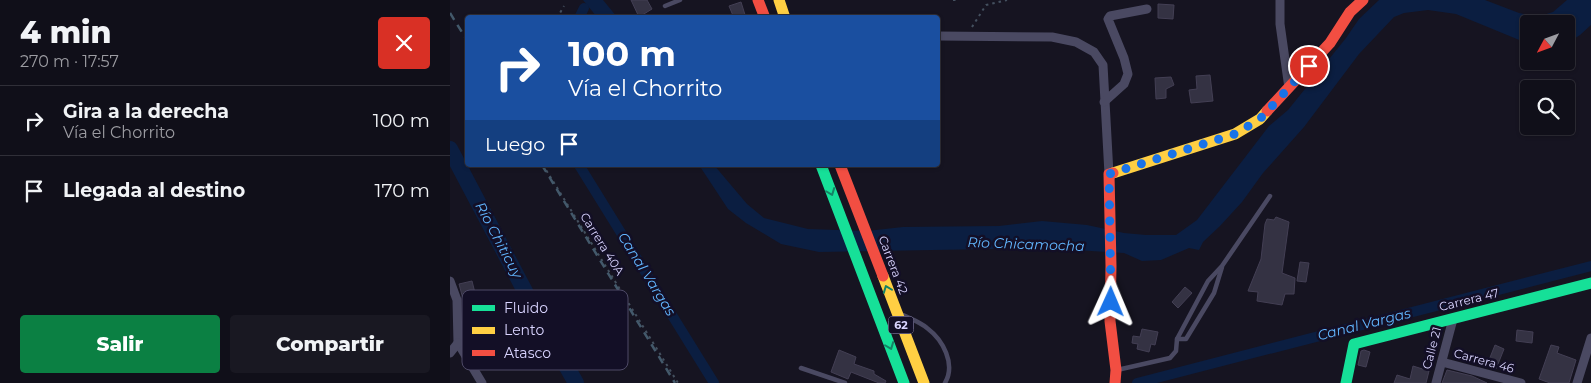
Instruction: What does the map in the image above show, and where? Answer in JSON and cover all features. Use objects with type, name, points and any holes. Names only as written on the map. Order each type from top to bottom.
[{"type":"main road","points":[[758,0],[764,15]]},
{"type":"main road","points":[[779,0],[784,15]]},
{"type":"main road","points":[[1115,378],[1110,321],[1109,174],[1235,134],[1260,119],[1330,43],[1350,12],[1362,0]]},
{"type":"main road","name":"62","points":[[822,167],[904,383]]},
{"type":"main road","name":"Carrera 42","points":[[841,167],[924,383]]},
{"type":"main road","name":"Carrera 47","points":[[1346,383],[1354,344],[1591,283]]},
{"type":"street","points":[[1280,0],[1280,24],[1289,88]]},
{"type":"street","points":[[1104,102],[1124,84],[1128,74],[1124,58],[1108,19],[1110,16],[1147,9]]},
{"type":"street","points":[[940,36],[1052,37],[1076,42],[1094,52],[1103,65],[1109,174]]},
{"type":"street","points":[[450,281],[457,300],[458,344],[462,350]]},
{"type":"street","name":"Calle 21","points":[[1436,383],[1453,318]]},
{"type":"street","points":[[1577,383],[1591,338]]},
{"type":"street","points":[[450,354],[458,344]]},
{"type":"street","name":"Carrera 46","points":[[1442,362],[1521,383]]},
{"type":"street","points":[[474,370],[482,383]]},
{"type":"lane","points":[[665,6],[680,0]]},
{"type":"lane","points":[[1115,378],[1170,358],[1176,351],[1177,339],[1208,281],[1222,266],[1270,196]]},
{"type":"lane","points":[[1177,339],[1186,339],[1214,293],[1222,266]]},
{"type":"lane","points":[[896,311],[926,327],[941,340],[949,361],[946,383]]},
{"type":"lane","points":[[801,368],[845,383]]},
{"type":"path","points":[[953,0],[959,0]]},
{"type":"path","points":[[967,36],[986,5],[1007,0]]},
{"type":"path","points":[[559,15],[564,6]]},
{"type":"path","name":"Carrera 40A","points":[[544,167],[620,290]]},
{"type":"path","name":"Carrera 40A","points":[[628,302],[678,383]]},
{"type":"water","points":[[583,0],[603,0],[615,15],[595,15]]},
{"type":"water","name":"Río Chicamocha","points":[[1379,0],[1485,0],[1528,15],[1520,15],[1520,40],[1456,14],[1428,10],[1404,13],[1394,17],[1359,54],[1304,127],[1263,173],[1242,202],[1203,242],[1199,250],[1189,248],[1161,260],[1142,261],[1124,253],[1042,248],[819,252],[781,244],[746,223],[728,209],[700,167],[716,167],[747,204],[764,218],[808,229],[867,231],[903,227],[999,226],[1042,221],[1087,225],[1124,233],[1176,235],[1197,220],[1269,126],[1288,110],[1359,19]]},
{"type":"water","points":[[1567,0],[1591,0],[1591,25],[1575,38],[1575,15],[1543,15],[1553,12]]},
{"type":"building","points":[[631,0],[647,0],[652,9],[642,15],[638,15]]},
{"type":"building","points":[[741,2],[745,15],[733,15],[729,6]]},
{"type":"building","points":[[1158,4],[1174,5],[1173,19],[1158,18]]},
{"type":"building","points":[[1210,75],[1213,101],[1191,103],[1189,90],[1197,89],[1196,76]]},
{"type":"building","points":[[1171,77],[1174,85],[1166,89],[1166,98],[1156,99],[1155,78]]},
{"type":"building","points":[[1276,217],[1289,222],[1282,273],[1295,278],[1294,294],[1285,294],[1282,305],[1257,301],[1258,292],[1248,291],[1261,259],[1265,224],[1267,219],[1274,220]]},
{"type":"building","points":[[1300,262],[1309,263],[1306,282],[1297,281]]},
{"type":"building","points":[[472,281],[474,290],[462,290],[462,295],[459,284]]},
{"type":"building","points":[[1185,287],[1192,293],[1178,308],[1172,302]]},
{"type":"building","points":[[1142,329],[1158,332],[1155,345],[1151,344],[1149,352],[1137,349],[1138,344],[1132,343],[1133,336],[1140,337]]},
{"type":"building","points":[[1517,330],[1533,332],[1532,343],[1516,341]]},
{"type":"building","points":[[1495,345],[1504,349],[1496,369],[1487,365]]},
{"type":"building","points":[[1551,345],[1559,347],[1557,353],[1576,360],[1569,383],[1550,383],[1539,379]]},
{"type":"building","points":[[839,350],[856,357],[854,364],[874,371],[874,374],[886,381],[885,383],[879,383],[851,372],[848,379],[831,372]]},
{"type":"building","points":[[1361,351],[1370,352],[1366,367],[1358,365]]},
{"type":"building","points":[[1413,366],[1429,371],[1426,383],[1394,383],[1397,375],[1410,379]]},
{"type":"building","points":[[1447,370],[1472,376],[1487,383],[1442,383]]},
{"type":"waterway","name":"Canal Vargas","points":[[580,15],[584,8]]},
{"type":"waterway","name":"Río Chiticuy","points":[[450,149],[524,290]]},
{"type":"waterway","name":"Canal Vargas","points":[[580,167],[714,383]]},
{"type":"waterway","name":"Canal Vargas","points":[[1137,383],[1591,266]]},
{"type":"waterway","name":"Río Chiticuy","points":[[569,370],[576,383]]},
{"type":"railway","points":[[450,13],[465,37]]},
{"type":"railway","points":[[543,167],[618,290]]},
{"type":"railway","points":[[628,306],[675,383]]},
{"type":"traffic: fast","points":[[822,167],[904,383]]},
{"type":"traffic: fast","points":[[1346,383],[1354,344],[1591,283]]},
{"type":"traffic: slow","points":[[779,0],[784,15]]},
{"type":"traffic: slow","points":[[1113,173],[1235,134],[1260,119],[1267,111]]},
{"type":"traffic: slow","points":[[883,276],[924,383]]},
{"type":"traffic: jam","points":[[758,0],[764,15]]},
{"type":"traffic: jam","points":[[1267,111],[1330,43],[1350,12],[1363,0]]},
{"type":"traffic: jam","points":[[841,167],[883,276]]},
{"type":"traffic: jam","points":[[1113,173],[1109,174],[1110,321],[1116,370],[1115,383]]},
{"type":"route","points":[[1111,302],[1109,174],[1235,134],[1260,119],[1309,66]]}]
